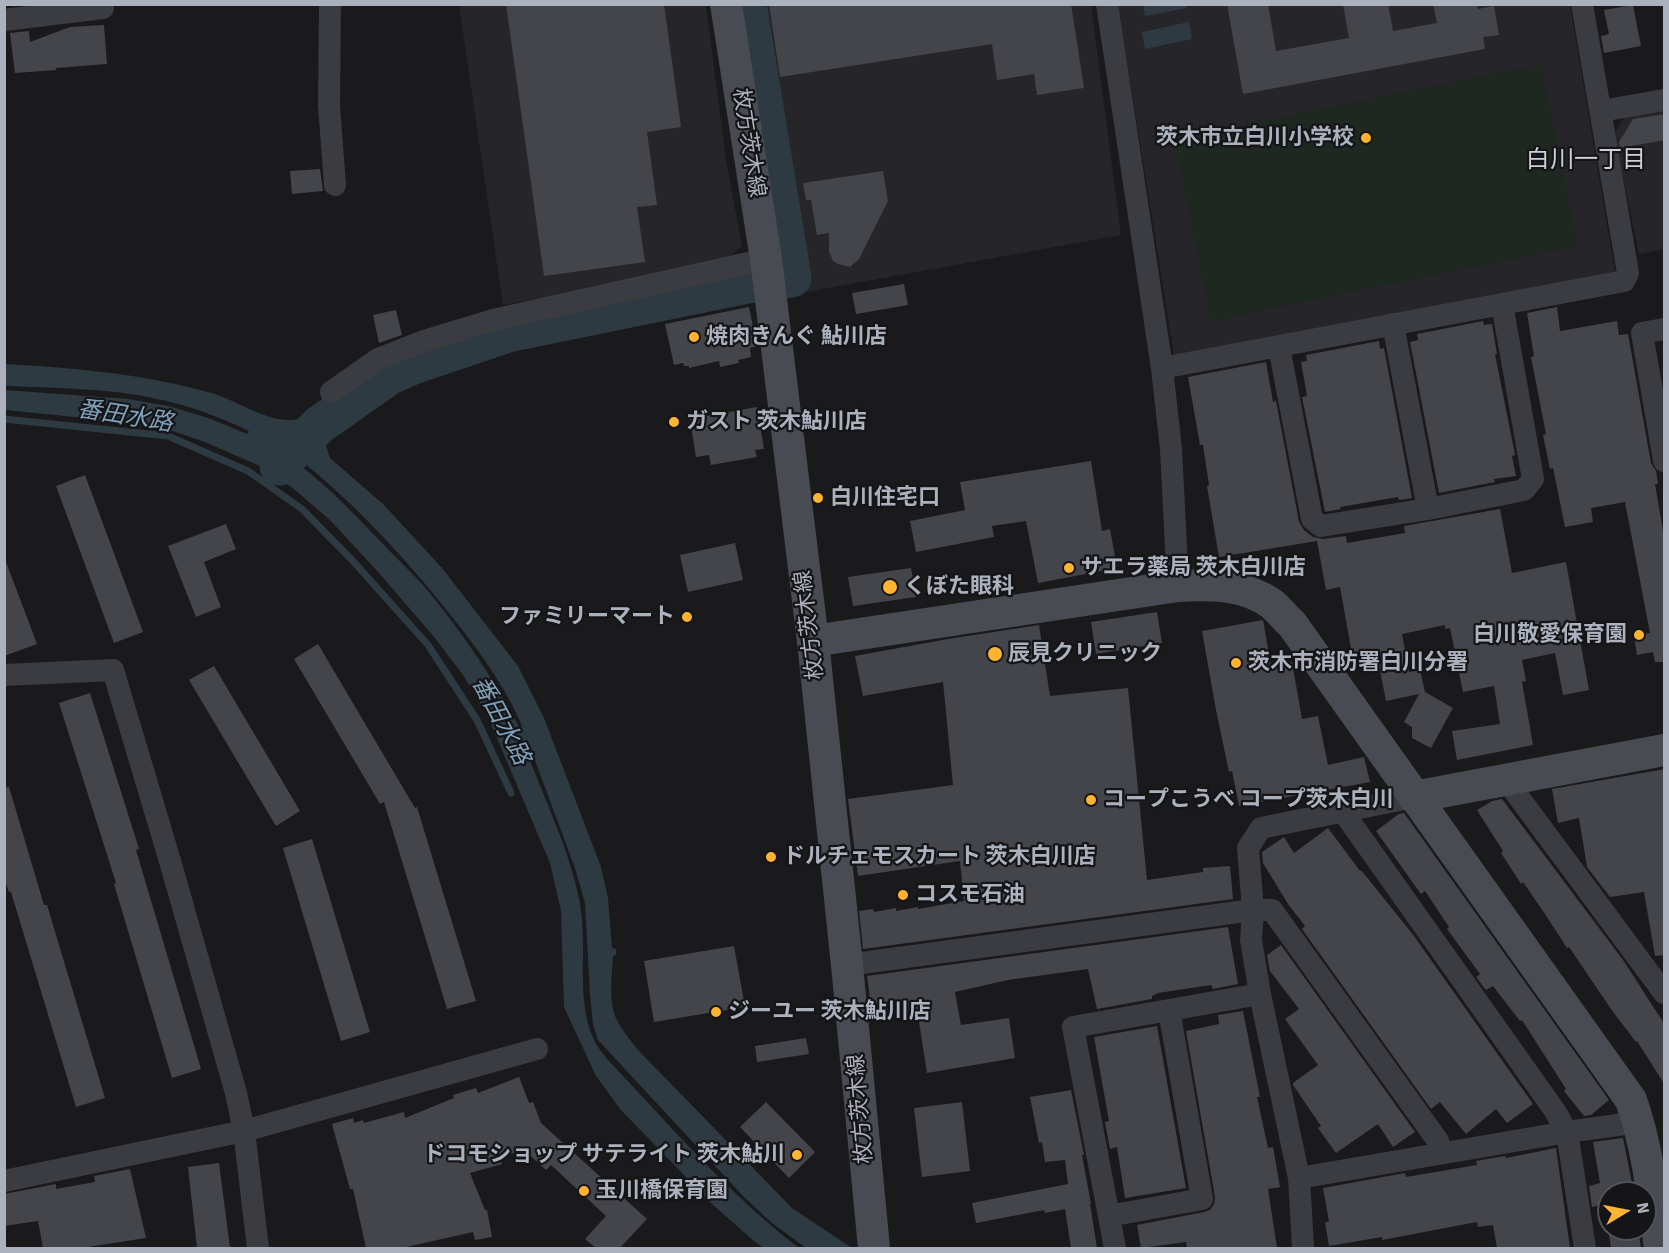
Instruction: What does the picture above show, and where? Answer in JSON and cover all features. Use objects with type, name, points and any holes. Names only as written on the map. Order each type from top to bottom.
[{"type":"street","points":[[330,4],[329,106],[335,185]]},
{"type":"street","name":"枚方茨木線","points":[[726,4],[767,275],[813,641],[874,1248]]},
{"type":"street","points":[[1107,4],[1162,368],[1171,449],[1178,586]]},
{"type":"street","points":[[1162,368],[1624,281],[1628,273],[1582,4]]},
{"type":"street","points":[[4,20],[103,8]]},
{"type":"street","points":[[1601,111],[1665,100]]},
{"type":"street","points":[[331,392],[378,358],[493,320],[767,275]]},
{"type":"street","points":[[1279,346],[1312,519],[1321,526],[1428,509],[1524,490],[1533,479],[1502,304]]},
{"type":"street","points":[[1393,324],[1428,509]]},
{"type":"street","points":[[1665,329],[1642,333],[1662,428],[1665,461]]},
{"type":"street","points":[[813,641],[1178,586],[1212,584],[1240,589],[1271,604],[1292,624],[1631,1100],[1639,1122],[1660,1248]]},
{"type":"street","points":[[4,675],[113,670],[233,1082],[244,1131],[258,1248]]},
{"type":"street","points":[[1303,1248],[1299,1178],[1260,994],[1251,940],[1253,910],[1248,849],[1261,828],[1665,750]]},
{"type":"street","points":[[1506,780],[1665,993]]},
{"type":"street","points":[[1344,812],[1556,1111],[1567,1132],[1585,1248]]},
{"type":"street","points":[[847,965],[1253,910],[1272,910],[1438,1141],[1442,1153]]},
{"type":"street","points":[[1115,1248],[1073,1027],[1260,994]]},
{"type":"street","points":[[1109,1216],[1202,1198],[1169,1010]]},
{"type":"street","points":[[8,1177],[244,1131],[537,1049]]},
{"type":"street","points":[[1299,1178],[1567,1132],[1639,1122]]},
{"type":"shaded area","points":[[459,5],[706,5],[726,160],[742,246],[730,256],[620,284],[503,305]]},
{"type":"shaded area","points":[[760,5],[1091,5],[1121,235],[806,292]]},
{"type":"shaded area","name":"茨木市立白川小学校","points":[[1118,5],[1570,5],[1615,272],[1174,355]]},
{"type":"shaded area","points":[[1541,64],[1578,246],[1211,321],[1174,139]]},
{"type":"shaded area","points":[[1664,110],[1664,249],[1639,254],[1614,134],[1624,118]]},
{"type":"water","points":[[1143,5],[1186,5],[1187,8],[1145,16]]},
{"type":"water","points":[[1189,22],[1192,39],[1145,49],[1142,32]]},
{"type":"water","name":"番田水路","points":[[5,364],[84,370],[163,381],[215,394],[269,417],[291,420],[302,418],[314,438],[325,443],[330,458],[384,505],[442,568],[518,666],[544,718],[601,867],[608,898],[612,948],[616,949],[616,955],[613,956],[612,999],[614,1013],[621,1027],[637,1049],[792,1208],[852,1248],[806,1248],[772,1223],[743,1196],[598,1040],[593,1024],[590,995],[585,903],[575,868],[533,755],[529,758],[565,848],[576,885],[582,921],[585,1007],[595,1043],[607,1059],[723,1182],[799,1248],[764,1248],[755,1242],[712,1204],[621,1110],[596,1076],[564,1007],[561,911],[550,863],[486,712],[463,675],[435,638],[331,521],[294,489],[262,467],[205,442],[167,429],[125,422],[5,410],[5,390],[128,399],[169,406],[211,419],[247,434],[249,431],[192,408],[139,395],[81,389],[5,386]],"holes":[[[304,463],[389,543],[446,609],[496,677],[522,726],[519,727],[479,660],[427,590],[324,485],[302,467]]]},
{"type":"building","points":[[506,4],[664,4],[681,127],[647,132],[657,205],[637,207],[645,262],[544,276]]},
{"type":"building","points":[[769,4],[1071,4],[1084,88],[1037,95],[1034,74],[997,80],[992,44],[780,77]]},
{"type":"building","points":[[1227,4],[1268,4],[1276,51],[1349,38],[1343,4],[1388,4],[1393,31],[1437,23],[1433,4],[1477,4],[1478,9],[1494,6],[1499,35],[1483,37],[1485,49],[1243,94]]},
{"type":"building","points":[[1633,5],[1641,46],[1604,53],[1601,36],[1609,34],[1604,10]]},
{"type":"building","points":[[104,25],[107,64],[15,73],[10,33],[29,31],[30,42],[70,27]]},
{"type":"building","points":[[1665,114],[1665,140],[1620,148],[1619,142],[1633,119]]},
{"type":"building","points":[[320,169],[323,191],[292,194],[290,171]]},
{"type":"building","points":[[883,171],[888,201],[859,259],[850,267],[838,264],[833,261],[829,251],[829,233],[817,235],[811,200],[806,200],[803,183]]},
{"type":"building","points":[[904,284],[908,305],[856,314],[852,293]]},
{"type":"building","points":[[749,307],[757,346],[750,348],[751,357],[738,360],[739,363],[720,367],[719,361],[689,368],[683,363],[674,365],[665,324]]},
{"type":"building","points":[[1557,307],[1560,331],[1617,321],[1619,335],[1628,334],[1651,463],[1656,471],[1658,484],[1655,484],[1665,543],[1665,662],[1655,662],[1653,652],[1637,655],[1634,636],[1650,633],[1625,502],[1591,508],[1593,522],[1565,527],[1553,468],[1550,469],[1543,435],[1546,434],[1531,357],[1534,356],[1527,313]]},
{"type":"building","points":[[396,310],[402,335],[379,343],[373,315]]},
{"type":"building","points":[[1483,321],[1484,325],[1492,324],[1497,354],[1495,354],[1515,455],[1512,456],[1516,476],[1494,479],[1495,482],[1439,493],[1410,342],[1418,340],[1417,334]]},
{"type":"building","points":[[1379,341],[1380,349],[1384,348],[1412,498],[1399,500],[1398,497],[1340,507],[1341,509],[1325,512],[1302,397],[1307,396],[1301,362],[1307,361],[1306,355]]},
{"type":"building","points":[[1266,362],[1273,402],[1276,401],[1299,522],[1304,530],[1313,537],[1323,539],[1346,536],[1347,543],[1405,533],[1404,526],[1500,509],[1512,573],[1566,562],[1589,690],[1563,695],[1555,653],[1522,660],[1526,681],[1522,682],[1533,745],[1457,760],[1452,731],[1500,724],[1494,686],[1463,692],[1450,628],[1445,629],[1445,625],[1402,634],[1409,672],[1420,670],[1425,692],[1453,708],[1431,748],[1412,738],[1412,727],[1404,722],[1419,694],[1386,701],[1376,650],[1352,654],[1340,587],[1326,590],[1317,541],[1219,557],[1207,486],[1209,485],[1203,445],[1200,445],[1188,377]]},
{"type":"building","points":[[757,407],[764,449],[755,450],[757,457],[711,465],[709,455],[696,457],[690,419]]},
{"type":"building","points":[[1091,461],[1102,531],[1110,529],[1117,568],[1038,583],[1026,521],[992,526],[994,537],[916,552],[910,521],[965,510],[960,482]]},
{"type":"building","points":[[85,475],[143,632],[114,643],[56,486]]},
{"type":"building","points":[[226,524],[236,549],[204,562],[221,607],[196,617],[168,546]]},
{"type":"building","points":[[735,543],[743,580],[688,592],[680,555]]},
{"type":"building","points":[[6,562],[37,644],[4,656],[4,563]]},
{"type":"building","points":[[911,568],[916,597],[853,606],[848,577]]},
{"type":"building","points":[[1157,612],[1162,643],[1096,654],[1091,622]]},
{"type":"building","points":[[1263,620],[1271,666],[1292,662],[1302,719],[1318,716],[1328,765],[1364,757],[1370,782],[1239,806],[1232,771],[1229,772],[1202,631]]},
{"type":"building","points":[[1039,625],[1050,696],[1128,688],[1147,880],[1203,872],[1203,868],[1230,866],[1233,899],[863,949],[859,911],[873,909],[874,912],[896,908],[896,911],[918,907],[918,909],[964,901],[960,861],[858,876],[848,799],[953,785],[943,682],[863,696],[855,656]]},
{"type":"building","points":[[318,644],[415,808],[417,807],[476,1001],[447,1009],[384,802],[380,804],[294,659]]},
{"type":"building","points":[[214,666],[300,811],[276,826],[189,680]]},
{"type":"building","points":[[90,693],[139,849],[136,850],[201,1069],[172,1078],[114,884],[116,883],[59,703]]},
{"type":"building","points":[[1665,769],[1665,955],[1655,956],[1644,892],[1610,897],[1587,867],[1579,818],[1558,823],[1552,789]]},
{"type":"building","points":[[9,787],[105,1098],[76,1107],[11,892],[4,878],[4,788]]},
{"type":"building","points":[[1502,799],[1623,960],[1665,1025],[1665,1085],[1637,1041],[1613,1012],[1501,853],[1503,851],[1477,810],[1492,801]]},
{"type":"building","points":[[1404,813],[1609,1100],[1591,1115],[1584,1116],[1564,1091],[1566,1089],[1522,1020],[1520,1021],[1493,986],[1486,990],[1476,977],[1480,974],[1447,929],[1449,927],[1425,891],[1421,894],[1376,831],[1399,814]]},
{"type":"building","points":[[1328,828],[1414,936],[1533,1104],[1507,1123],[1496,1109],[1466,1134],[1440,1102],[1431,1109],[1302,929],[1305,926],[1288,904],[1263,863],[1262,852],[1284,837],[1294,853]]},
{"type":"building","points":[[312,839],[370,1032],[341,1041],[283,848]]},
{"type":"building","points":[[1228,927],[1238,984],[1213,989],[1211,985],[1158,993],[1152,996],[1152,999],[1097,1009],[1088,969],[1008,980],[955,992],[961,1025],[1009,1018],[1015,1058],[927,1073],[917,1009],[872,1013],[867,976]]},
{"type":"building","points":[[1281,945],[1415,1132],[1393,1147],[1378,1124],[1336,1153],[1318,1128],[1321,1126],[1293,1085],[1318,1065],[1285,1019],[1299,1009],[1270,971],[1267,955]]},
{"type":"building","points":[[734,946],[745,1007],[654,1022],[644,961]]},
{"type":"building","points":[[1243,1011],[1260,1097],[1257,1097],[1268,1148],[1273,1147],[1280,1187],[1268,1189],[1277,1248],[1187,1248],[1186,1242],[1141,1248],[1137,1225],[1204,1212],[1210,1210],[1214,1204],[1215,1197],[1186,1031],[1219,1024],[1218,1015]]},
{"type":"building","points":[[1157,1026],[1186,1188],[1125,1198],[1117,1147],[1110,1149],[1105,1122],[1109,1121],[1094,1037]]},
{"type":"building","points":[[806,1038],[809,1054],[757,1062],[755,1046]]},
{"type":"building","points":[[519,1077],[529,1103],[533,1102],[541,1123],[647,1219],[620,1248],[596,1248],[585,1239],[606,1216],[551,1165],[546,1170],[523,1149],[500,1158],[502,1164],[470,1173],[485,1210],[487,1210],[492,1237],[475,1240],[473,1232],[402,1248],[366,1248],[353,1189],[350,1189],[332,1124],[353,1118],[354,1123],[363,1120],[364,1123],[404,1112],[405,1118],[454,1098],[453,1095],[476,1088],[478,1093]]},
{"type":"building","points":[[1071,1090],[1084,1155],[1082,1155],[1097,1248],[1071,1248],[1065,1209],[1045,1213],[1044,1210],[976,1223],[972,1203],[1068,1184],[1065,1160],[1045,1162],[1030,1097]]},
{"type":"building","points":[[766,1102],[815,1152],[789,1178],[740,1127]]},
{"type":"building","points":[[962,1102],[970,1171],[922,1177],[914,1108]]},
{"type":"building","points":[[1623,1138],[1632,1181],[1600,1181],[1593,1142]]},
{"type":"building","points":[[1556,1148],[1570,1248],[1497,1248],[1493,1225],[1478,1227],[1477,1222],[1382,1240],[1382,1237],[1329,1246],[1325,1222],[1329,1222],[1323,1188],[1405,1173],[1406,1177],[1477,1165],[1476,1161],[1505,1156],[1506,1158]]},
{"type":"building","points":[[219,1163],[230,1248],[197,1248],[188,1167]]},
{"type":"building","points":[[130,1169],[146,1238],[81,1248],[43,1248],[38,1221],[4,1226],[4,1194],[56,1184],[56,1189],[95,1182],[94,1176]]},
{"type":"building","points":[[1597,1184],[1597,1206],[1592,1207],[1589,1186]]},
{"type":"building","points":[[1610,1241],[1640,1241],[1641,1248],[1611,1248]]},
{"type":"waterway","points":[[279,466],[319,425],[390,375],[413,365],[508,333],[748,284],[792,278],[747,4]]},
{"type":"waterway","name":"番田水路","points":[[4,419],[168,436],[248,471],[302,509],[353,561],[428,645],[477,720],[511,793]]},
{"type":"place","name":"茨木市立白川小学校","points":[[1366,138]]},
{"type":"place","name":"焼肉きんぐ 鮎川店","points":[[694,337]]},
{"type":"place","name":"ガスト 茨木鮎川店","points":[[674,422]]},
{"type":"place","name":"白川住宅口","points":[[818,498]]},
{"type":"place","name":"サエラ薬局 茨木白川店","points":[[1069,568]]},
{"type":"place","name":"くぼた眼科","points":[[890,587]]},
{"type":"place","name":"ファミリーマート","points":[[687,617]]},
{"type":"place","name":"白川敬愛保育園","points":[[1639,635]]},
{"type":"place","name":"辰見クリニック","points":[[995,654]]},
{"type":"place","name":"茨木市消防署白川分署","points":[[1236,663]]},
{"type":"place","name":"コープこうべ コープ茨木白川","points":[[1091,800]]},
{"type":"place","name":"ドルチェモスカート 茨木白川店","points":[[771,857]]},
{"type":"place","name":"コスモ石油","points":[[903,895]]},
{"type":"place","name":"ジーユー 茨木鮎川店","points":[[716,1012]]},
{"type":"place","name":"ドコモショップ サテライト 茨木鮎川","points":[[797,1155]]},
{"type":"place","name":"玉川橋保育園","points":[[584,1191]]},
{"type":"district","name":"白川一丁目","points":[[1586,161]]}]
